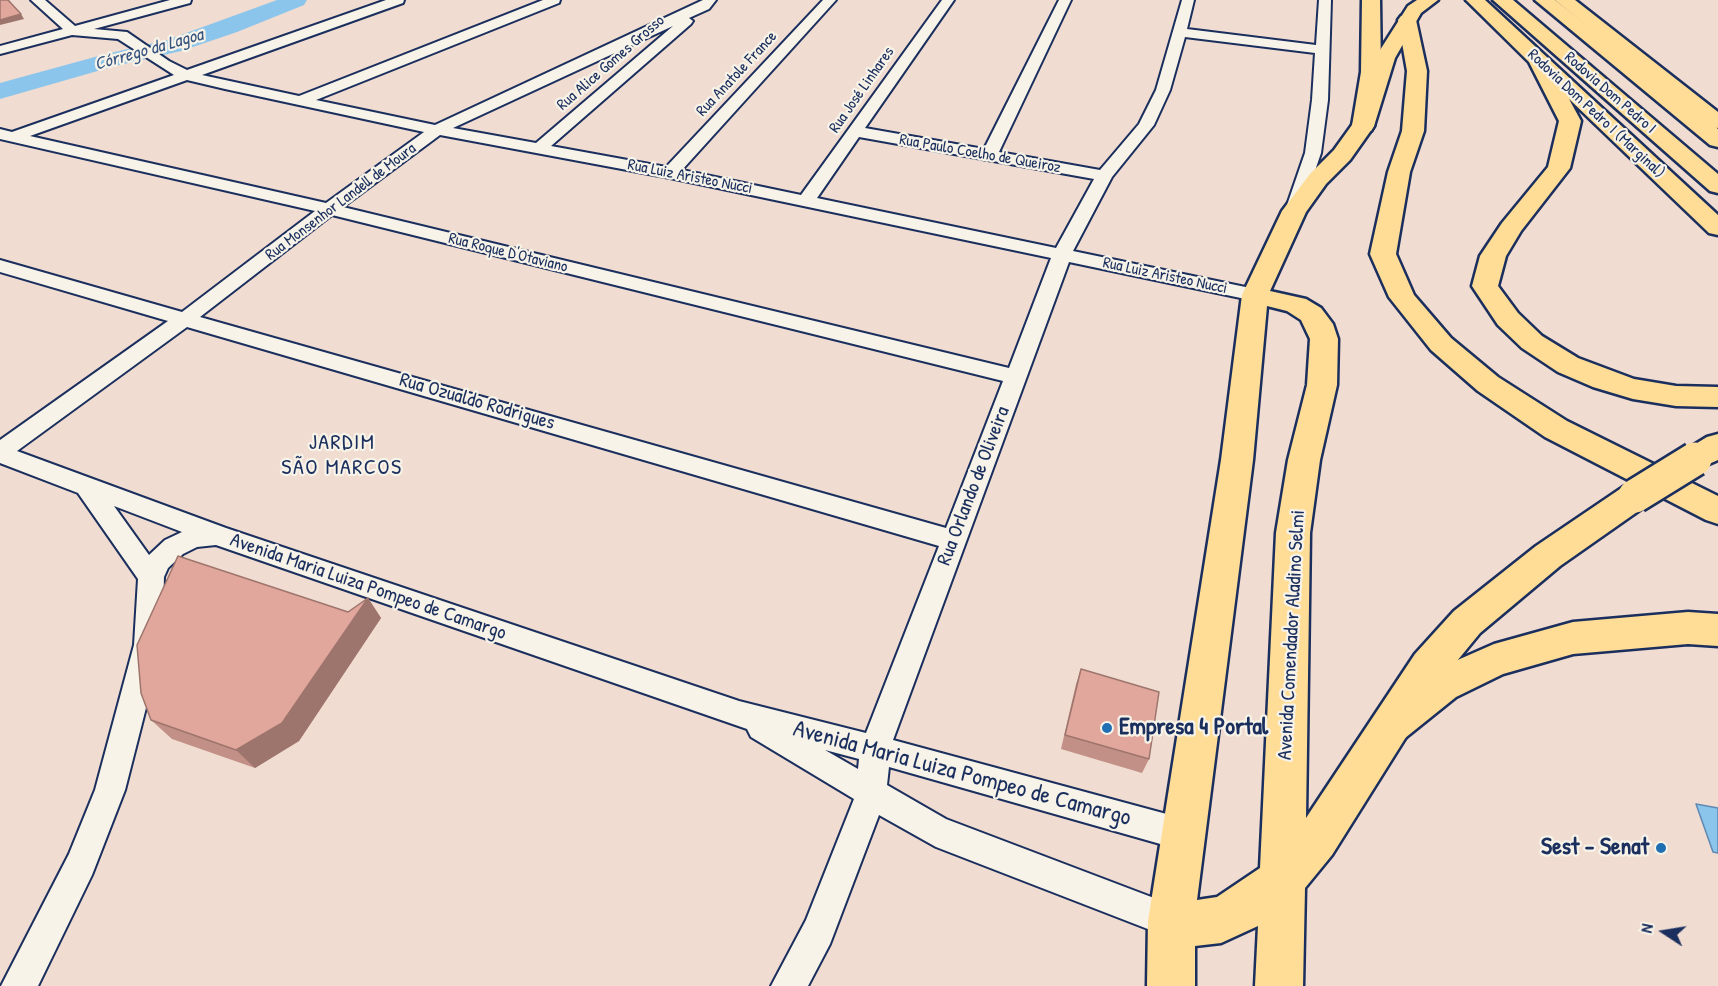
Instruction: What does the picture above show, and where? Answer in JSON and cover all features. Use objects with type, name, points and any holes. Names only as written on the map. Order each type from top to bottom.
[{"type":"main road","points":[[1363,126],[1371,72],[1371,0]]},
{"type":"main road","name":"Rodovia Dom Pedro I (Marginal)","points":[[1475,0],[1718,228]]},
{"type":"main road","name":"Rodovia Dom Pedro I","points":[[1502,0],[1718,186]]},
{"type":"main road","name":"Rodovia Dom Pedro I","points":[[1544,0],[1718,140]]},
{"type":"main road","points":[[1564,0],[1718,122]]},
{"type":"main road","points":[[1171,986],[1171,921],[1237,460],[1255,295],[1294,211],[1318,179],[1342,155],[1363,126],[1385,58],[1418,10]]},
{"type":"main road","points":[[1418,10],[1413,131],[1399,172],[1383,254],[1402,297],[1441,344],[1488,384],[1556,429],[1718,511]]},
{"type":"main road","points":[[1539,62],[1570,122],[1565,149],[1559,168],[1511,228],[1493,256],[1485,286],[1508,319],[1532,342],[1568,364],[1602,380],[1633,389],[1676,396],[1718,397]]},
{"type":"main road","name":"Avenida Comendador Aladino Selmi","points":[[1255,295],[1296,305],[1311,314],[1319,324],[1324,339],[1322,385],[1304,460],[1293,533],[1279,986]]},
{"type":"main road","points":[[1171,921],[1188,924],[1221,920],[1244,908],[1281,881],[1317,840],[1429,666],[1467,622],[1548,556],[1635,496],[1706,452]]},
{"type":"main road","points":[[1391,725],[1442,685],[1494,660],[1573,638],[1688,628],[1718,630]]},
{"type":"street","points":[[37,0],[73,31]]},
{"type":"street","points":[[0,50],[108,22],[163,2],[185,0]]},
{"type":"street","points":[[4,138],[398,0]]},
{"type":"street","points":[[300,101],[554,0]]},
{"type":"street","name":"Rua Anatole France","points":[[670,173],[830,0]]},
{"type":"street","name":"Rua José Linhares","points":[[806,201],[948,0]]},
{"type":"street","points":[[989,155],[1065,0]]},
{"type":"street","name":"Rua Orlando de Oliveira","points":[[789,986],[818,932],[871,794],[876,749],[1062,255],[1104,176],[1146,125],[1163,90],[1188,0]]},
{"type":"street","points":[[1294,211],[1313,153],[1320,100],[1325,0]]},
{"type":"street","name":"Rua Monsenhor Landell de Moura","points":[[0,453],[186,318],[437,130],[707,3]]},
{"type":"street","name":"Rua Alice Gomes Grosso","points":[[541,147],[651,54],[707,3]]},
{"type":"street","name":"Rua Luiz Aristeo Nucci","points":[[108,22],[164,64],[186,75],[437,130],[541,147],[670,173],[1255,295]]},
{"type":"street","name":"Rua Luiz Aristeo Nucci","points":[[73,31],[114,33],[133,42]]},
{"type":"street","points":[[1180,32],[1322,50]]},
{"type":"street","points":[[615,46],[651,54]]},
{"type":"street","name":"Rua Paulo Coelho de Queiroz","points":[[855,131],[1104,176]]},
{"type":"street","name":"Rua Roque D'Otaviano","points":[[4,138],[164,170],[329,209],[1015,377]]},
{"type":"street","name":"Rua Ozualdo Rodrigues","points":[[0,266],[953,540]]},
{"type":"street","name":"Avenida Maria Luiza Pompeo de Camargo","points":[[0,453],[217,535],[739,714],[876,749],[1185,835]]},
{"type":"street","points":[[87,487],[151,577]]},
{"type":"street","points":[[19,986],[81,864],[110,790],[148,645],[151,577],[158,562],[174,547],[193,538],[217,535]]},
{"type":"street","name":"Avenida Maria Luiza Pompeo de Camargo","points":[[739,714],[936,831],[1171,921]]},
{"type":"water","points":[[1696,804],[1718,808],[1718,853],[1713,852]]},
{"type":"building","points":[[0,0],[8,0],[21,14],[0,20]]},
{"type":"building","points":[[178,556],[348,612],[368,598],[282,723],[236,750],[151,720],[141,693],[137,645]]},
{"type":"building","name":"Empresa 4 Portal","points":[[1081,669],[1159,692],[1149,759],[1065,735]]},
{"type":"waterway","name":"Córrego da Lagoa","points":[[0,91],[110,60],[173,46],[229,27],[296,0]]},
{"type":"place","name":"Empresa 4 Portal","points":[[1107,728]]},
{"type":"place","name":"Sest - Senat","points":[[1661,848]]},
{"type":"district","name":"JARDIM SÃO MARCOS","points":[[342,456]]}]
